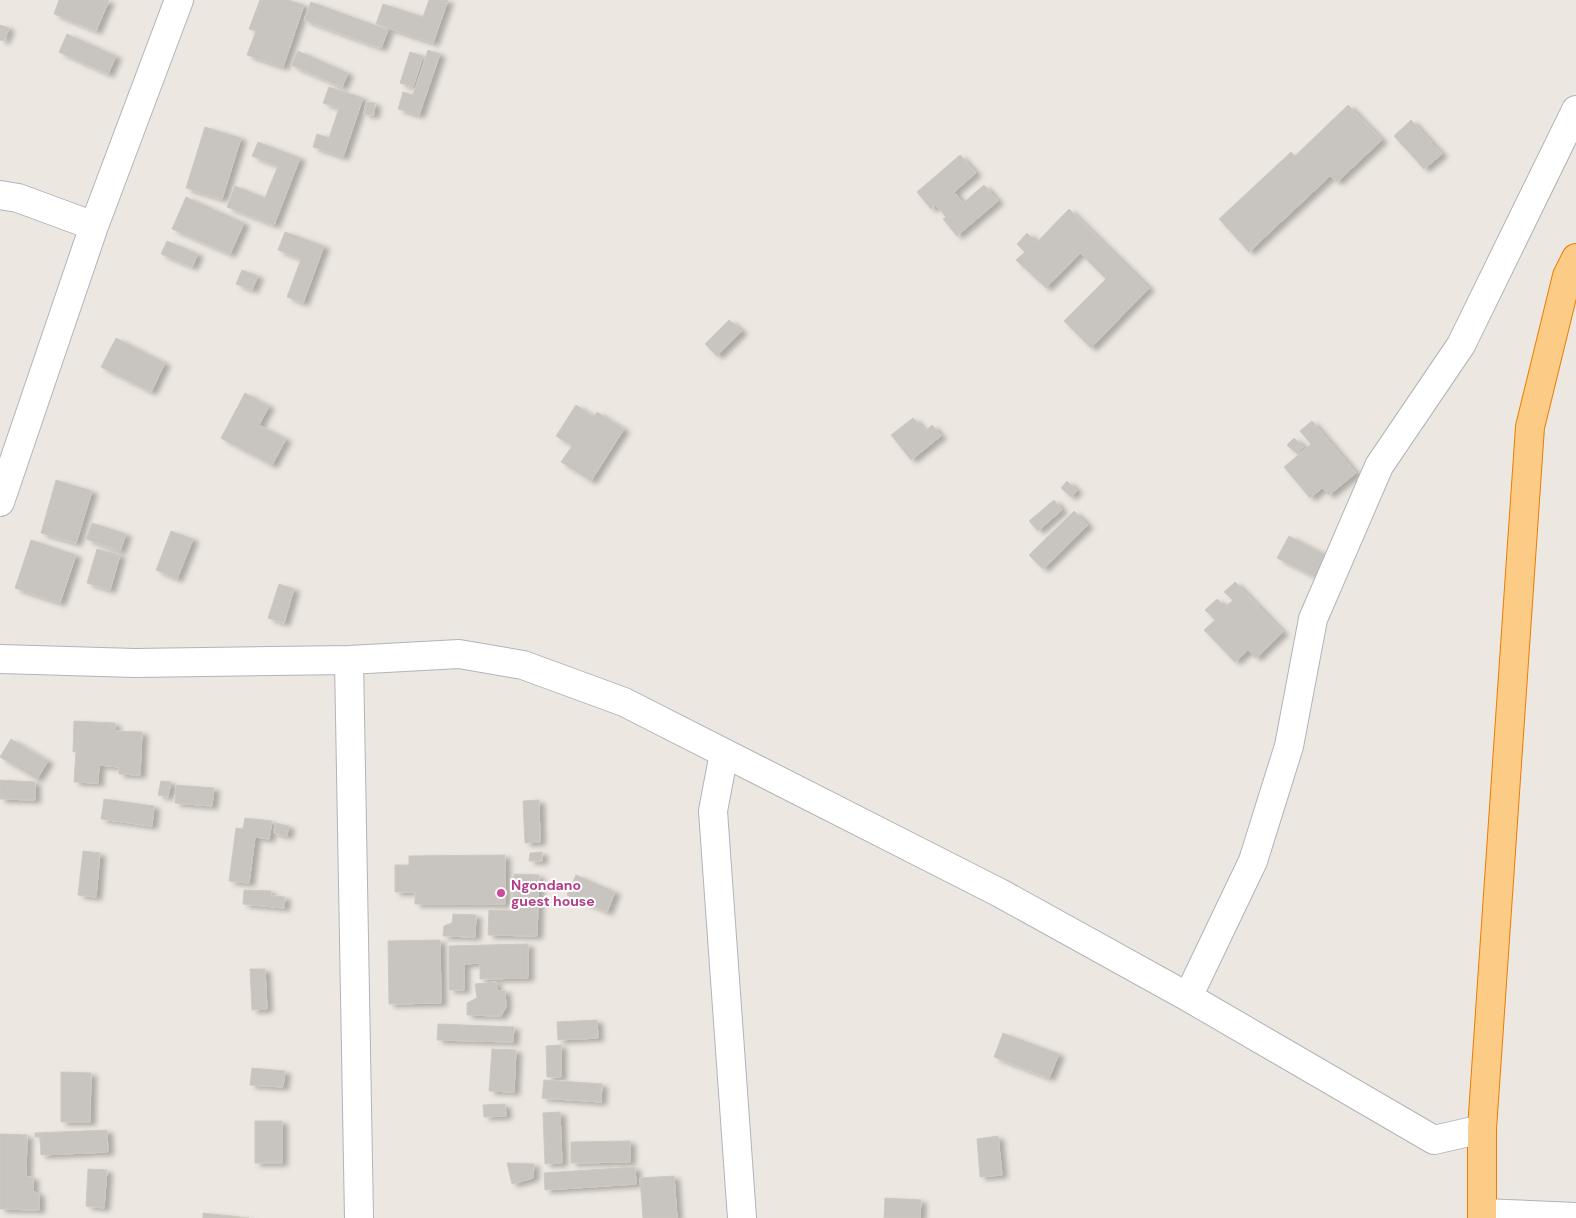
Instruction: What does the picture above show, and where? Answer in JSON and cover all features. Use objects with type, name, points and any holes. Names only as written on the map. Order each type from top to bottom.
[{"type":"highway","points":[[1482,1216],[1482,1129],[1530,427],[1567,276],[1576,258]]},
{"type":"street","points":[[0,502],[94,226],[179,0]]},
{"type":"street","points":[[1188,997],[1253,861],[1289,746],[1314,619],[1375,474],[1461,345],[1576,110]]},
{"type":"street","points":[[0,195],[18,198],[94,226]]},
{"type":"street","points":[[0,659],[135,663],[350,660],[459,654],[523,665],[624,702],[1000,893],[1188,997],[1434,1140],[1482,1129]]},
{"type":"street","points":[[350,660],[360,1218]]},
{"type":"street","points":[[724,753],[713,811],[742,1218]]},
{"type":"street","points":[[1482,1216],[1576,1217]]},
{"type":"building","points":[[59,0],[109,0],[96,31],[54,14]]},
{"type":"building","points":[[260,0],[288,0],[304,5],[283,67],[247,55],[256,31],[249,29]]},
{"type":"building","points":[[429,0],[448,0],[433,43],[376,24],[383,4],[423,17]]},
{"type":"building","points":[[311,2],[388,30],[381,48],[304,20]]},
{"type":"building","points":[[0,25],[9,28],[4,41],[0,40]]},
{"type":"building","points":[[67,34],[116,56],[108,74],[59,52]]},
{"type":"building","points":[[428,50],[440,54],[419,115],[398,109],[403,92],[413,95]]},
{"type":"building","points":[[298,51],[348,73],[342,87],[291,65]]},
{"type":"building","points":[[410,52],[423,56],[413,87],[400,83]]},
{"type":"building","points":[[329,87],[363,98],[343,157],[313,147],[317,134],[329,138],[339,108],[323,103]]},
{"type":"building","points":[[366,102],[375,103],[374,115],[364,114]]},
{"type":"building","points":[[1348,105],[1382,140],[1337,182],[1330,176],[1249,252],[1219,219],[1291,152],[1295,156]]},
{"type":"building","points":[[1411,120],[1442,154],[1424,169],[1394,136]]},
{"type":"building","points":[[205,127],[241,138],[222,199],[186,188]]},
{"type":"building","points":[[258,142],[300,158],[274,225],[227,207],[235,186],[265,198],[278,166],[252,156]]},
{"type":"building","points":[[960,155],[976,173],[954,192],[963,203],[984,185],[998,201],[957,236],[943,219],[946,217],[936,205],[931,209],[917,192]]},
{"type":"building","points":[[186,197],[244,223],[230,254],[172,229]]},
{"type":"building","points":[[1069,209],[1149,288],[1091,348],[1064,321],[1106,279],[1080,253],[1046,288],[1016,260],[1025,252],[1017,244],[1027,233],[1037,242]]},
{"type":"building","points":[[285,232],[324,246],[303,303],[287,297],[301,259],[278,250]]},
{"type":"building","points":[[167,241],[198,254],[192,267],[161,254]]},
{"type":"building","points":[[242,270],[258,276],[252,290],[236,284]]},
{"type":"building","points":[[729,320],[742,331],[717,356],[705,344]]},
{"type":"building","points":[[116,338],[165,363],[151,392],[101,367]]},
{"type":"building","points":[[245,393],[269,406],[259,425],[286,439],[272,465],[221,438]]},
{"type":"building","points":[[576,405],[594,417],[597,412],[624,429],[591,481],[561,462],[572,446],[556,436]]},
{"type":"building","points":[[913,418],[925,431],[932,425],[941,436],[911,460],[891,435]]},
{"type":"building","points":[[1312,421],[1356,473],[1329,495],[1322,488],[1310,498],[1284,467],[1311,444],[1300,431]]},
{"type":"building","points":[[1294,438],[1304,447],[1297,454],[1287,445]]},
{"type":"building","points":[[56,480],[92,491],[76,543],[41,533]]},
{"type":"building","points":[[1067,481],[1077,490],[1071,497],[1061,488]]},
{"type":"building","points":[[1054,500],[1062,510],[1038,531],[1029,521]]},
{"type":"building","points":[[1074,511],[1088,525],[1043,569],[1029,555]]},
{"type":"building","points":[[92,523],[126,534],[120,551],[86,539]]},
{"type":"building","points":[[171,531],[193,539],[177,579],[156,570]]},
{"type":"building","points":[[1289,536],[1326,555],[1315,577],[1277,558]]},
{"type":"building","points":[[31,540],[76,555],[60,603],[15,588]]},
{"type":"building","points":[[97,549],[120,555],[110,590],[87,583]]},
{"type":"building","points":[[1235,582],[1283,632],[1256,658],[1248,650],[1235,662],[1204,630],[1215,620],[1205,610],[1217,599],[1225,607],[1233,600],[1224,592]]},
{"type":"building","points":[[279,584],[294,589],[284,623],[268,618]]},
{"type":"building","points":[[74,721],[115,723],[115,731],[142,732],[140,775],[119,774],[119,767],[99,765],[98,783],[74,782],[76,751],[73,752]]},
{"type":"building","points":[[11,739],[48,761],[37,779],[0,757]]},
{"type":"building","points":[[0,780],[35,782],[35,800],[0,799]]},
{"type":"building","points":[[161,781],[171,782],[168,797],[158,795]]},
{"type":"building","points":[[176,785],[214,788],[212,806],[175,803]]},
{"type":"building","points":[[104,799],[154,806],[152,826],[101,819]]},
{"type":"building","points":[[539,800],[540,842],[525,843],[523,801]]},
{"type":"building","points":[[245,818],[272,821],[269,839],[255,837],[249,883],[229,881],[236,828],[243,829]]},
{"type":"building","points":[[275,823],[289,826],[287,836],[274,833]]},
{"type":"building","points":[[83,851],[100,853],[96,897],[78,895]]},
{"type":"building","points":[[542,852],[542,861],[529,861],[530,853]]},
{"type":"building","points":[[505,855],[505,904],[415,904],[415,892],[395,892],[395,865],[409,865],[409,856]]},
{"type":"building","points":[[514,874],[539,875],[537,936],[488,935],[489,910],[512,911]]},
{"type":"building","points":[[576,875],[615,892],[607,912],[567,895]]},
{"type":"building","points":[[244,890],[271,891],[271,896],[285,897],[284,908],[243,904]]},
{"type":"building","points":[[453,914],[476,915],[475,937],[443,936],[444,926],[452,923]]},
{"type":"building","points":[[440,940],[441,1003],[389,1004],[388,941]]},
{"type":"building","points":[[528,944],[528,978],[480,979],[480,963],[464,964],[464,990],[449,990],[449,946]]},
{"type":"building","points":[[250,969],[265,969],[267,1009],[252,1010]]},
{"type":"building","points":[[496,982],[497,991],[505,990],[506,1007],[501,1016],[467,1015],[467,1003],[477,998],[475,984]]},
{"type":"building","points":[[597,1020],[598,1038],[558,1040],[557,1022]]},
{"type":"building","points":[[438,1024],[514,1027],[513,1042],[437,1040]]},
{"type":"building","points":[[1003,1033],[1059,1054],[1049,1078],[994,1057]]},
{"type":"building","points":[[561,1045],[561,1077],[547,1077],[546,1046]]},
{"type":"building","points":[[492,1049],[516,1050],[514,1092],[489,1091]]},
{"type":"building","points":[[252,1068],[285,1071],[283,1087],[250,1085]]},
{"type":"building","points":[[61,1072],[91,1073],[90,1122],[61,1122]]},
{"type":"building","points":[[544,1080],[602,1084],[601,1102],[542,1098]]},
{"type":"building","points":[[505,1104],[506,1116],[484,1117],[483,1105]]},
{"type":"building","points":[[560,1112],[562,1163],[545,1164],[543,1113]]},
{"type":"building","points":[[255,1121],[282,1121],[282,1163],[255,1163]]},
{"type":"building","points":[[107,1130],[108,1152],[41,1155],[40,1137],[35,1137],[35,1133]]},
{"type":"building","points":[[0,1134],[27,1135],[26,1177],[33,1177],[33,1192],[39,1193],[39,1210],[0,1209]]},
{"type":"building","points":[[998,1136],[1002,1175],[980,1177],[977,1139]]},
{"type":"building","points":[[630,1141],[630,1162],[571,1163],[571,1142]]},
{"type":"building","points":[[507,1163],[534,1164],[533,1178],[512,1184]]},
{"type":"building","points":[[635,1167],[636,1184],[545,1190],[544,1173]]},
{"type":"building","points":[[88,1169],[107,1170],[104,1208],[86,1206]]},
{"type":"building","points":[[674,1176],[677,1218],[643,1218],[640,1178]]},
{"type":"building","points":[[885,1198],[921,1200],[920,1218],[884,1218]]},
{"type":"building","points":[[203,1213],[249,1218],[203,1218]]},
{"type":"place","name":"Ngondano guest house","points":[[501,893]]}]
